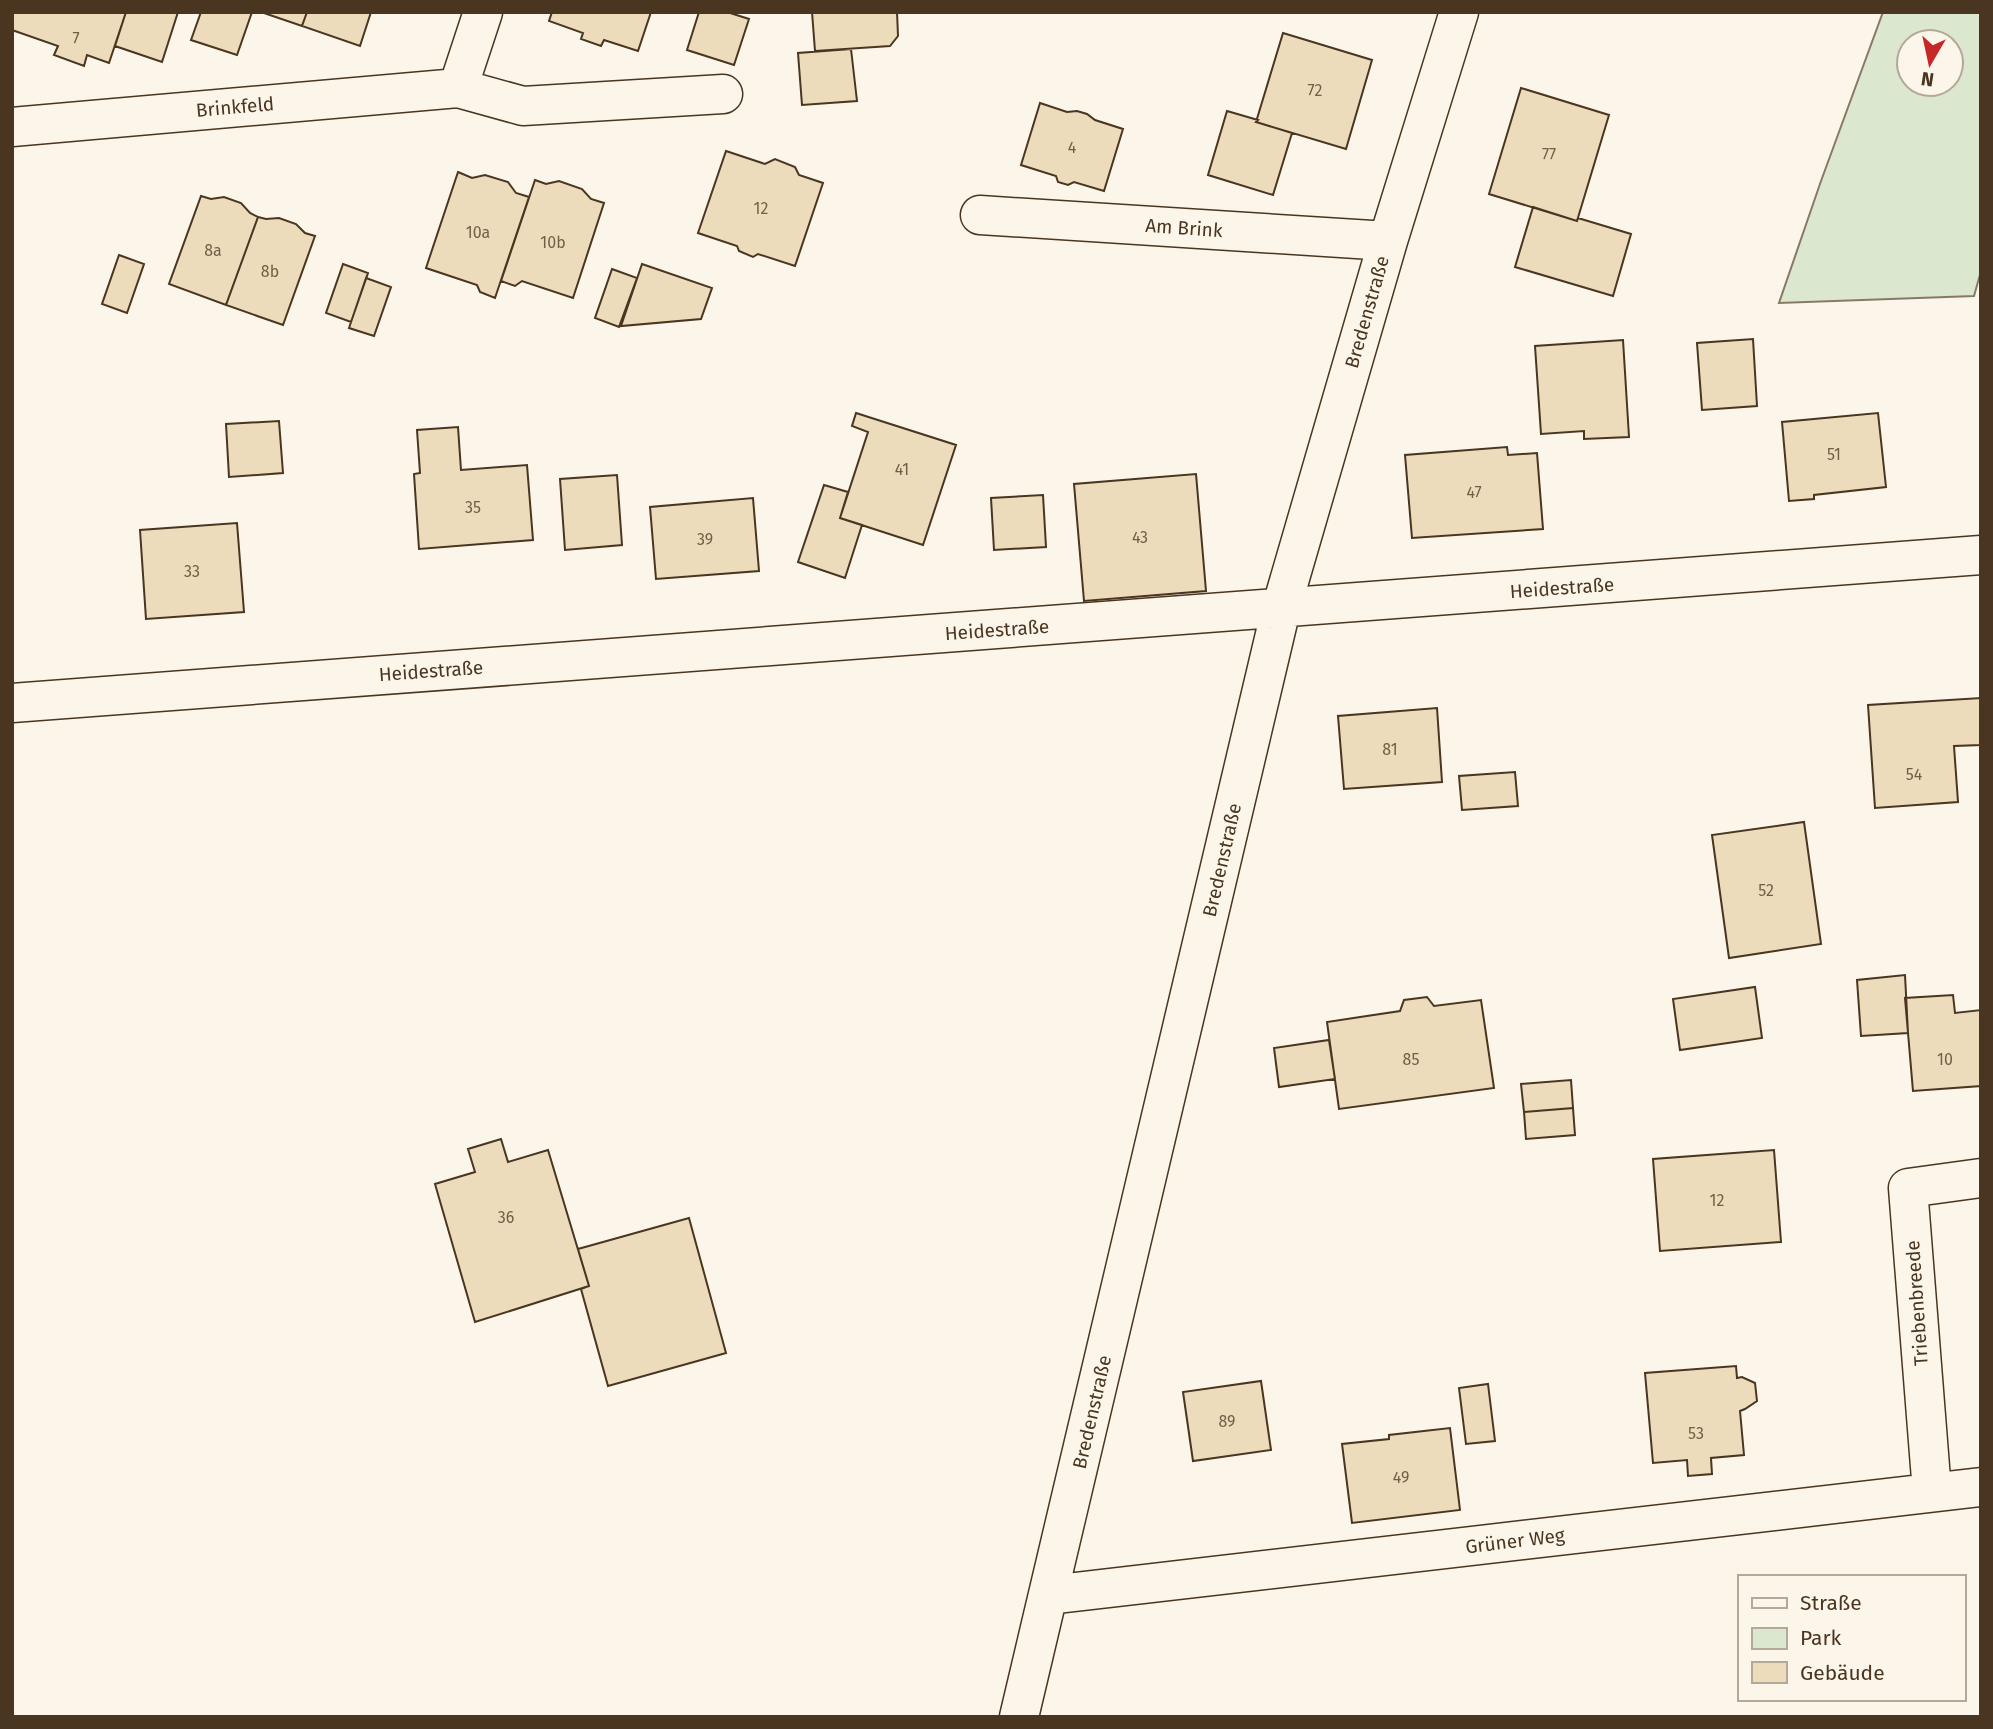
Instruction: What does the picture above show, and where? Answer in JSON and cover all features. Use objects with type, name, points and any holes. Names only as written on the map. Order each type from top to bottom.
[{"type":"street","points":[[458,88],[483,12]]},
{"type":"street","name":"Bredenstraße","points":[[1019,1717],[1281,609],[1388,241],[1459,12]]},
{"type":"street","name":"Brinkfeld","points":[[12,127],[458,88],[523,106],[723,94]]},
{"type":"street","name":"Am Brink","points":[[981,215],[1388,241]]},
{"type":"street","name":"Heidestraße","points":[[12,703],[1981,555]]},
{"type":"street","name":"Triebenbreede","points":[[1931,1492],[1908,1188],[1981,1178]]},
{"type":"street","name":"Grüner Weg","points":[[1049,1595],[1981,1487]]},
{"type":"green space","points":[[1883,12],[1981,12],[1981,271],[1974,296],[1779,303]]},
{"type":"building","points":[[12,12],[126,12],[109,63],[87,55],[84,66],[54,55],[58,46],[12,30]]},
{"type":"building","points":[[126,12],[178,12],[162,62],[115,46]]},
{"type":"building","points":[[201,12],[252,12],[237,55],[191,40]]},
{"type":"building","points":[[261,12],[307,12],[302,26]]},
{"type":"building","points":[[307,12],[371,12],[360,46],[302,26]]},
{"type":"building","points":[[552,12],[651,12],[638,51],[604,40],[601,46],[581,39],[583,33],[549,21]]},
{"type":"building","points":[[699,12],[727,12],[749,19],[734,65],[687,50]]},
{"type":"building","points":[[812,12],[897,12],[898,36],[890,46],[815,51]]},
{"type":"building","points":[[1283,33],[1372,60],[1346,149],[1256,122]]},
{"type":"building","points":[[851,49],[857,101],[802,105],[798,53]]},
{"type":"building","points":[[1521,88],[1609,115],[1577,221],[1489,194]]},
{"type":"building","points":[[1040,103],[1067,112],[1087,114],[1095,120],[1123,129],[1104,191],[1074,182],[1068,185],[1058,182],[1056,176],[1021,165]]},
{"type":"building","points":[[1227,111],[1292,133],[1273,195],[1208,175]]},
{"type":"building","points":[[726,151],[765,164],[775,159],[795,167],[799,175],[823,183],[795,266],[758,254],[753,257],[739,251],[737,246],[698,233]]},
{"type":"building","points":[[458,172],[472,178],[485,175],[508,182],[516,193],[529,197],[495,298],[480,292],[477,285],[426,268]]},
{"type":"building","points":[[535,180],[546,184],[559,181],[582,189],[591,199],[604,203],[573,298],[522,281],[515,286],[501,281]]},
{"type":"building","points":[[201,196],[211,199],[224,197],[241,203],[258,217],[226,305],[169,284]]},
{"type":"building","points":[[1533,207],[1631,234],[1613,296],[1515,267]]},
{"type":"building","points":[[258,217],[279,218],[296,224],[305,233],[315,236],[283,325],[226,305]]},
{"type":"building","points":[[119,255],[144,264],[127,313],[102,304]]},
{"type":"building","points":[[343,264],[368,273],[351,322],[326,313]]},
{"type":"building","points":[[642,264],[712,288],[701,319],[621,326]]},
{"type":"building","points":[[612,269],[637,278],[619,327],[595,318]]},
{"type":"building","points":[[366,278],[391,287],[374,336],[349,328]]},
{"type":"building","points":[[1753,339],[1757,406],[1702,410],[1697,343]]},
{"type":"building","points":[[1623,340],[1629,437],[1584,439],[1584,431],[1541,434],[1535,346]]},
{"type":"building","points":[[856,413],[956,445],[923,545],[840,518],[868,432],[852,426]]},
{"type":"building","points":[[1878,413],[1886,487],[1814,495],[1814,499],[1789,501],[1782,422]]},
{"type":"building","points":[[279,421],[283,473],[229,477],[226,424]]},
{"type":"building","points":[[458,427],[461,470],[527,465],[533,540],[419,549],[414,474],[420,473],[417,430]]},
{"type":"building","points":[[1507,447],[1508,455],[1537,453],[1543,529],[1412,538],[1405,455]]},
{"type":"building","points":[[1196,474],[1206,591],[1084,601],[1074,484]]},
{"type":"building","points":[[617,475],[622,545],[565,550],[560,479]]},
{"type":"building","points":[[824,485],[848,492],[840,518],[862,525],[845,578],[798,562]]},
{"type":"building","points":[[1043,495],[1046,547],[994,550],[991,498]]},
{"type":"building","points":[[753,498],[759,571],[656,579],[650,507]]},
{"type":"building","points":[[237,523],[244,612],[146,619],[140,530]]},
{"type":"building","points":[[1981,698],[1981,745],[1954,746],[1958,802],[1875,808],[1868,705]]},
{"type":"building","points":[[1437,708],[1442,782],[1344,789],[1338,716]]},
{"type":"building","points":[[1515,772],[1518,806],[1462,810],[1459,776]]},
{"type":"building","points":[[1804,822],[1821,944],[1729,958],[1712,835]]},
{"type":"building","points":[[1905,975],[1908,1033],[1861,1036],[1857,980]]},
{"type":"building","points":[[1755,987],[1762,1038],[1680,1050],[1673,999]]},
{"type":"building","points":[[1953,995],[1955,1013],[1981,1010],[1981,1086],[1913,1091],[1905,998]]},
{"type":"building","points":[[1427,997],[1434,1006],[1481,1000],[1494,1088],[1339,1109],[1327,1022],[1400,1011],[1404,1000]]},
{"type":"building","points":[[1329,1040],[1335,1079],[1279,1087],[1274,1048]]},
{"type":"building","points":[[1571,1080],[1573,1108],[1524,1112],[1521,1084]]},
{"type":"building","points":[[1573,1108],[1575,1135],[1526,1139],[1524,1112]]},
{"type":"building","points":[[501,1139],[508,1162],[548,1150],[589,1286],[475,1322],[435,1184],[475,1172],[468,1149]]},
{"type":"building","points":[[1774,1150],[1781,1242],[1660,1251],[1653,1159]]},
{"type":"building","points":[[689,1218],[726,1353],[608,1386],[581,1289],[589,1286],[578,1249]]},
{"type":"building","points":[[1736,1366],[1737,1378],[1742,1377],[1755,1383],[1757,1401],[1740,1411],[1744,1455],[1711,1458],[1712,1474],[1688,1476],[1687,1460],[1653,1463],[1645,1373]]},
{"type":"building","points":[[1261,1381],[1271,1450],[1193,1461],[1183,1392]]},
{"type":"building","points":[[1488,1384],[1495,1441],[1466,1444],[1459,1388]]},
{"type":"building","points":[[1450,1428],[1460,1510],[1352,1523],[1342,1444]]}]
